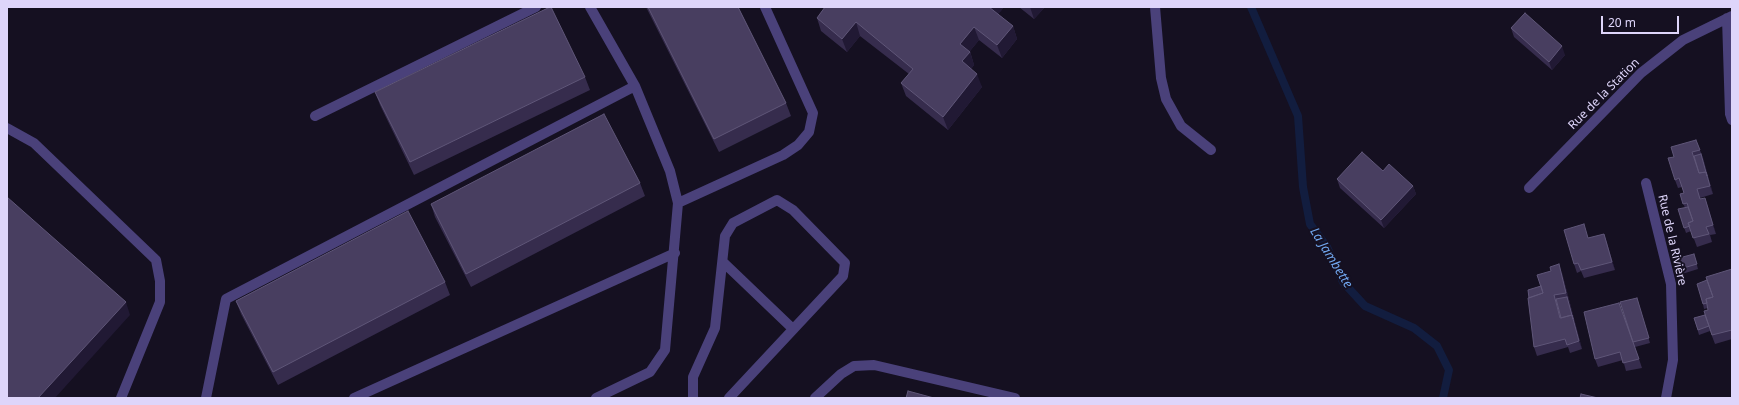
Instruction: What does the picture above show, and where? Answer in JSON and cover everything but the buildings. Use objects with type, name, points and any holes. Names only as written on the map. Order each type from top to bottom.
[{"type":"street","points":[[315,116],[536,7]]},
{"type":"street","points":[[590,7],[635,86],[670,171],[678,203],[675,253],[665,350],[650,372],[596,398]]},
{"type":"street","points":[[678,203],[783,155],[798,145],[809,132],[813,113],[764,7]]},
{"type":"street","points":[[1155,7],[1161,78],[1166,99],[1181,126],[1211,150]]},
{"type":"street","points":[[1730,17],[1730,114],[1732,120]]},
{"type":"street","name":"Rue de la Station","points":[[1529,188],[1641,73],[1683,40],[1730,17]]},
{"type":"street","points":[[206,398],[226,299],[635,86]]},
{"type":"street","points":[[7,128],[34,143],[156,260],[160,280],[160,302],[121,398]]},
{"type":"street","name":"Rue de la Rivière","points":[[1646,183],[1671,284],[1673,360],[1666,398]]},
{"type":"street","points":[[693,398],[693,377],[715,328],[725,236],[733,223],[777,200],[793,210],[845,264],[843,276],[729,398]]},
{"type":"street","points":[[354,398],[675,253]]},
{"type":"street","points":[[723,262],[793,329]]},
{"type":"street","points":[[815,398],[841,374],[854,366],[874,365],[1015,398]]},
{"type":"waterway","name":"La Jambette","points":[[1251,7],[1298,116],[1303,187],[1310,224],[1327,247],[1343,282],[1365,306],[1414,328],[1437,346],[1449,370],[1443,398]]}]
